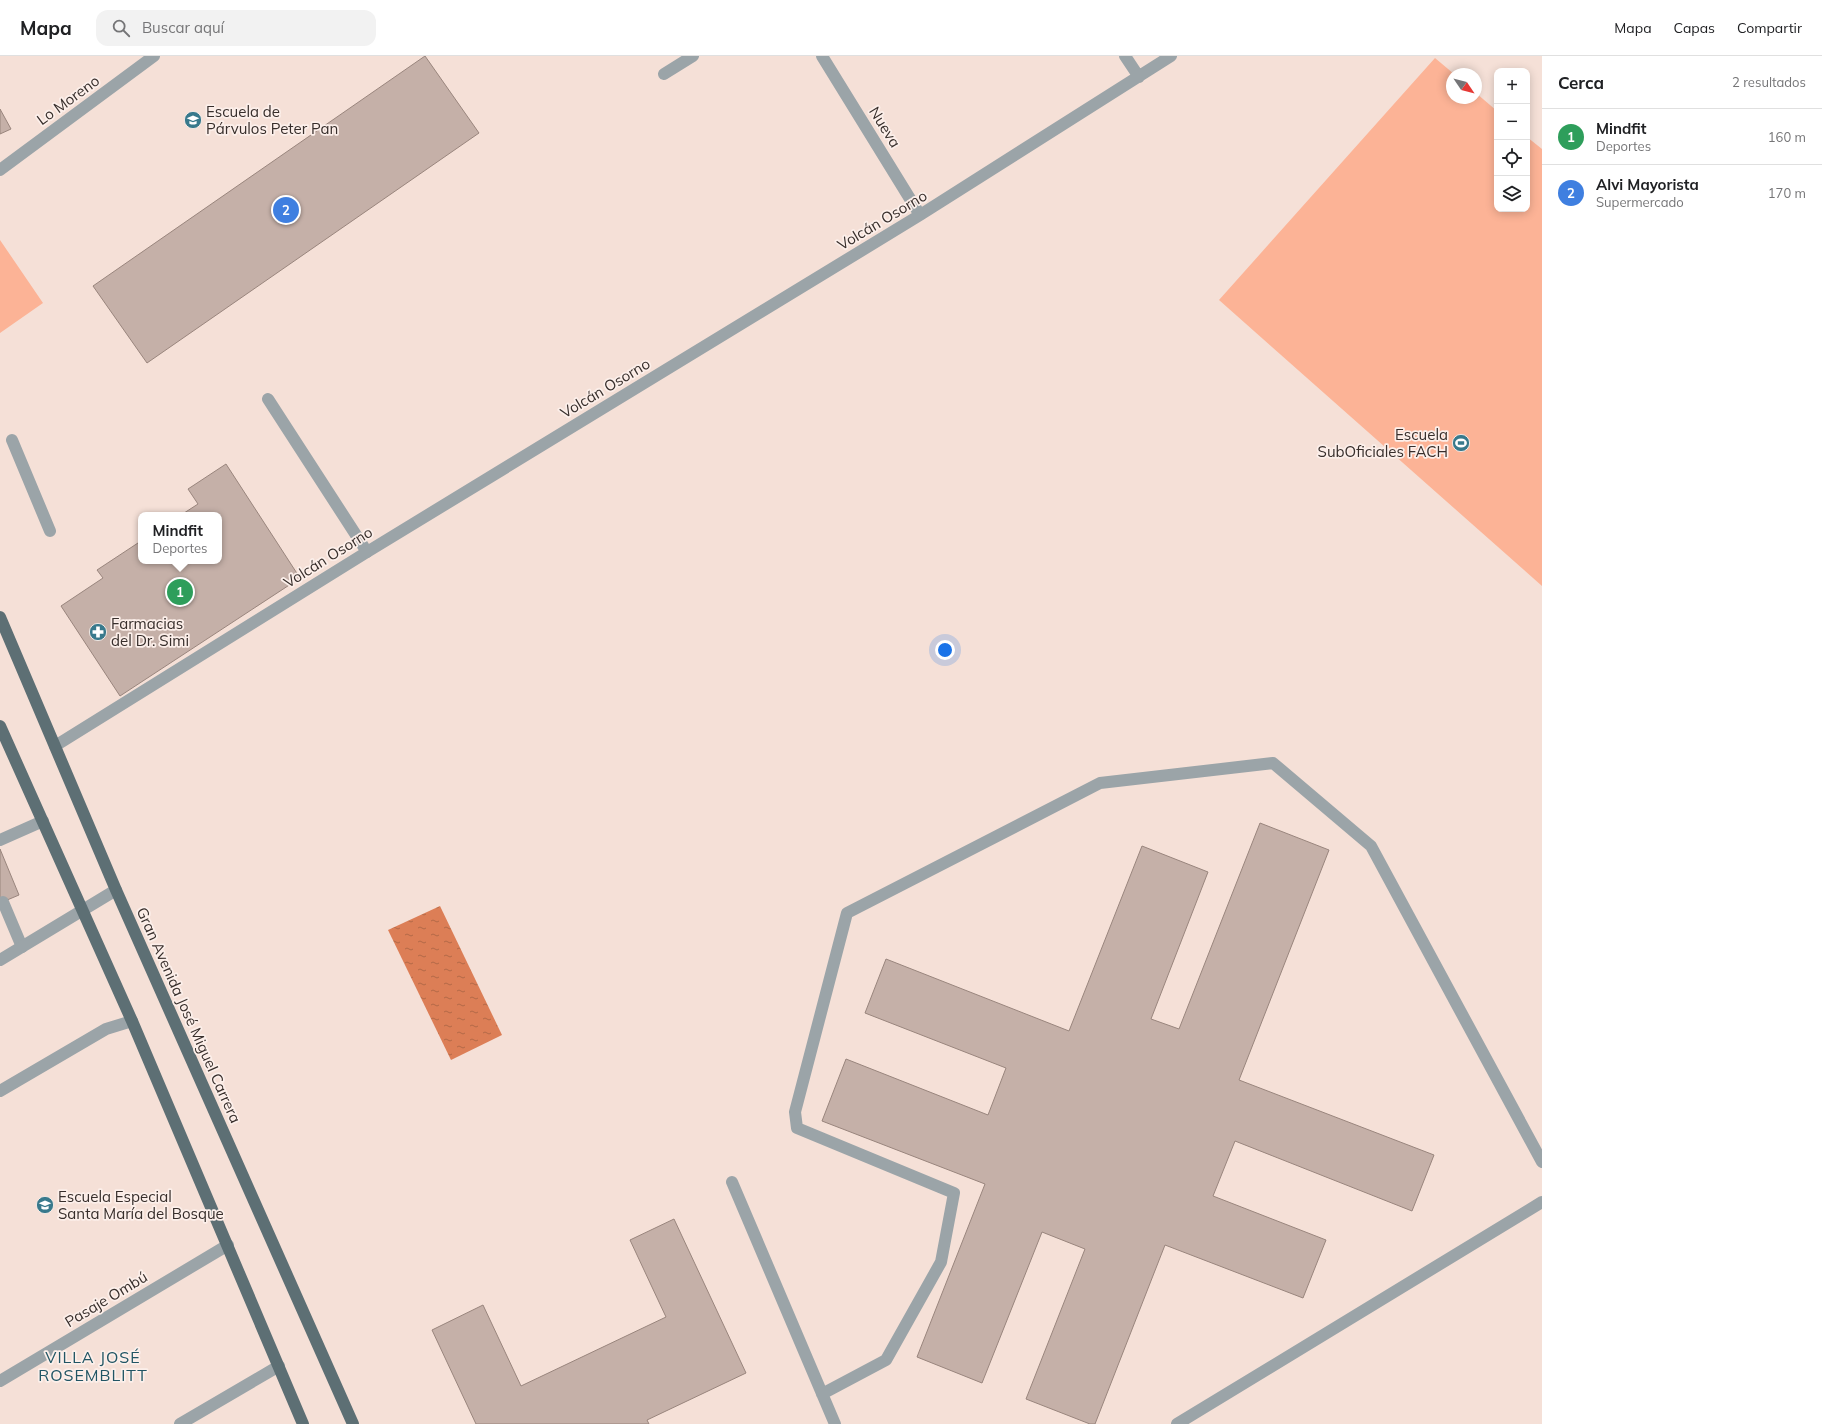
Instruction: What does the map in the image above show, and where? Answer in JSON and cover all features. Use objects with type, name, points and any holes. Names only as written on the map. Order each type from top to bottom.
[{"type":"main road","name":"Gran Avenida José Miguel Carrera","points":[[0,617],[116,890],[353,1424]]},
{"type":"main road","points":[[0,726],[132,1021],[303,1424]]},
{"type":"street","name":"Lo Moreno","points":[[0,170],[154,56]]},
{"type":"street","points":[[664,74],[694,56]]},
{"type":"street","name":"Nueva","points":[[822,56],[920,215]]},
{"type":"street","points":[[1125,56],[1139,77]]},
{"type":"street","name":"Volcán Osorno","points":[[55,746],[367,552],[920,215],[1171,56]]},
{"type":"street","points":[[268,399],[367,552]]},
{"type":"street","points":[[12,440],[50,531]]},
{"type":"street","points":[[822,1394],[886,1360],[941,1262],[954,1192],[797,1128],[795,1112],[847,913],[1100,783],[1273,764],[1371,846],[1542,1162]]},
{"type":"street","points":[[0,840],[43,821]]},
{"type":"street","points":[[0,960],[116,890]]},
{"type":"street","points":[[3,902],[22,947]]},
{"type":"street","points":[[0,1091],[106,1029],[132,1021]]},
{"type":"street","points":[[732,1182],[835,1424]]},
{"type":"street","points":[[1177,1424],[1542,1202]]},
{"type":"street","name":"Pasaje Ombú","points":[[0,1381],[228,1245]]},
{"type":"street","points":[[180,1424],[279,1366]]},
{"type":"shaded area","name":"Escuela SubOficiales FACH","points":[[1435,58],[1447,68],[1446,104],[1482,104],[1482,98],[1494,108],[1494,212],[1530,212],[1530,139],[1542,149],[1542,586],[1219,300]]},
{"type":"shaded area","points":[[0,240],[43,303],[0,333]]},
{"type":"water","points":[[440,906],[502,1035],[451,1060],[388,930]]},
{"type":"building","points":[[425,56],[479,133],[147,363],[93,286]]},
{"type":"building","points":[[0,109],[11,129],[0,134]]},
{"type":"building","points":[[226,464],[300,578],[120,696],[61,606],[103,578],[97,570],[138,543],[138,564],[222,564],[222,512],[186,512],[198,504],[188,489]]},
{"type":"building","points":[[1260,823],[1329,850],[1239,1080],[1434,1155],[1412,1211],[1235,1141],[1213,1196],[1326,1240],[1303,1298],[1165,1245],[1095,1424],[1090,1424],[1026,1399],[1085,1249],[1042,1232],[982,1383],[917,1357],[985,1184],[822,1121],[846,1059],[988,1115],[1006,1068],[865,1013],[886,959],[1069,1031],[1142,846],[1208,872],[1151,1019],[1179,1029]]},
{"type":"building","points":[[0,849],[19,895],[0,903]]},
{"type":"building","points":[[674,1219],[746,1373],[647,1420],[649,1424],[476,1424],[432,1330],[483,1305],[521,1386],[666,1317],[630,1240]]},
{"type":"place","name":"Escuela de Párvulos Peter Pan","points":[[193,120]]},
{"type":"place","name":"Alvi Mayorista","points":[[286,210]]},
{"type":"place","name":"Escuela SubOficiales FACH","points":[[1461,443]]},
{"type":"place","name":"Mindfit","points":[[180,592]]},
{"type":"place","name":"Farmacias del Dr. Simi","points":[[98,632]]},
{"type":"place","name":"Escuela Especial Santa María del Bosque","points":[[45,1205]]},
{"type":"district","name":"VILLA JOSÉ ROSEMBLITT","points":[[93,1366]]}]
